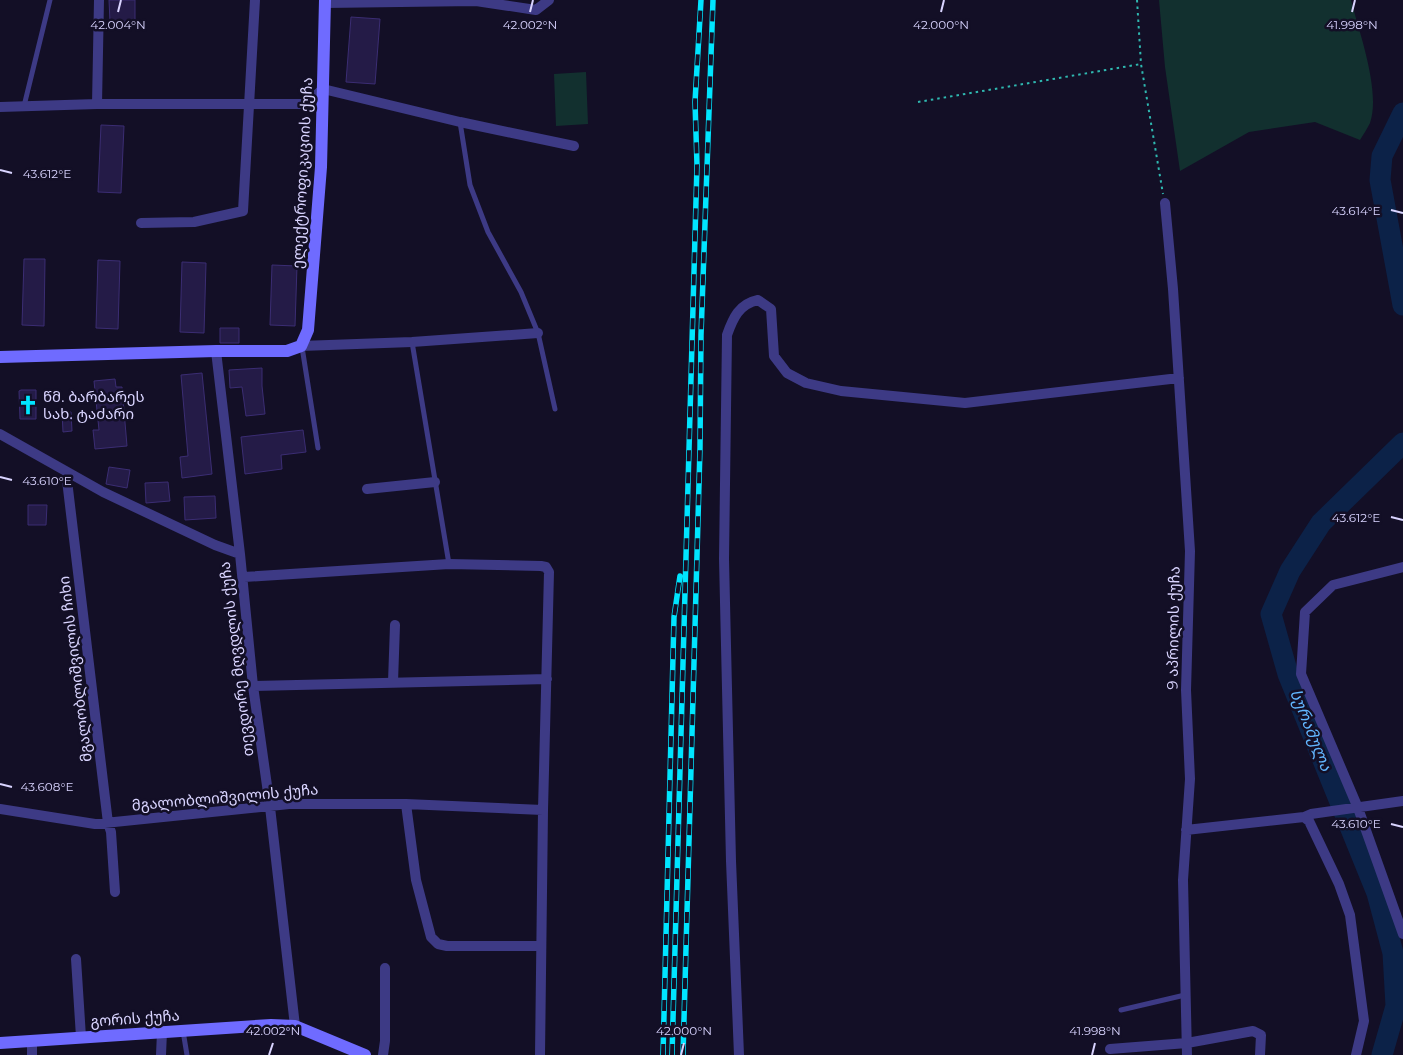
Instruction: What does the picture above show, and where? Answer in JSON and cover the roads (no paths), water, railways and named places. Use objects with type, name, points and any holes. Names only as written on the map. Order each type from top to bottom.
[{"type":"street","points":[[97,104],[99,0]]},
{"type":"street","points":[[141,223],[194,222],[243,211],[256,0]]},
{"type":"street","points":[[325,1],[476,1],[536,10],[549,0]]},
{"type":"street","name":"ელექტროფიკაციის ქუჩა","points":[[301,346],[308,330],[321,167],[325,1]]},
{"type":"street","points":[[0,107],[97,104],[306,104],[323,89],[460,122],[574,146]]},
{"type":"street","name":"9 აპრილის ქუჩა","points":[[1165,203],[1190,551],[1186,690],[1190,779],[1183,880],[1187,1055]]},
{"type":"street","points":[[739,1055],[731,861],[724,559],[727,335],[734,316],[748,302],[758,300],[771,310],[774,356],[786,373],[806,383],[841,391],[965,403],[1179,378]]},
{"type":"street","points":[[0,357],[287,351],[301,346],[412,342],[538,332]]},
{"type":"street","points":[[216,351],[240,554]]},
{"type":"street","name":"თევდორე მღვდლის ქუჩა","points":[[0,434],[103,492],[215,545],[240,554],[244,577],[253,686],[270,806],[295,1026]]},
{"type":"street","name":"მგალობლიშვილის ჩიხი","points":[[66,472],[108,823],[111,832],[115,892]]},
{"type":"street","points":[[367,489],[435,482]]},
{"type":"street","points":[[244,577],[449,564],[546,567],[549,572],[543,810],[540,1055]]},
{"type":"street","points":[[1403,567],[1334,585],[1306,612],[1301,674],[1358,808],[1403,934]]},
{"type":"street","points":[[393,682],[395,625]]},
{"type":"street","points":[[253,686],[547,678]]},
{"type":"street","points":[[1186,830],[1403,801]]},
{"type":"street","name":"მგალობლიშვილის ქუჩა","points":[[0,809],[95,824],[289,804],[406,804],[543,810]]},
{"type":"street","points":[[406,804],[416,880],[431,937],[438,944],[447,946],[541,946]]},
{"type":"street","points":[[1307,815],[1339,884],[1350,915],[1364,1021],[1356,1055]]},
{"type":"street","points":[[76,959],[81,1037]]},
{"type":"street","points":[[383,1055],[385,1041],[385,968]]},
{"type":"street","name":"გორის ქუჩა","points":[[0,1042],[271,1025],[295,1026]]},
{"type":"street","points":[[295,1026],[365,1055]]},
{"type":"street","points":[[1110,1049],[1187,1044],[1253,1031],[1261,1035],[1260,1055]]},
{"type":"street","points":[[161,1055],[162,1032]]},
{"type":"street","points":[[32,1040],[32,1055]]},
{"type":"lane","points":[[24,106],[50,0]]},
{"type":"lane","points":[[460,122],[470,184],[488,232],[521,292],[538,332],[555,409]]},
{"type":"lane","points":[[412,342],[449,564]]},
{"type":"lane","points":[[301,346],[318,448]]},
{"type":"lane","points":[[1121,1010],[1185,995]]},
{"type":"lane","points":[[183,1031],[187,1055]]},
{"type":"waterway","name":"სურამულა","points":[[1403,113],[1382,156],[1380,180],[1403,305]]},
{"type":"waterway","name":"სურამულა","points":[[1382,1055],[1396,1006],[1393,953],[1377,893],[1288,674],[1271,614],[1290,571],[1321,523],[1403,443]]},
{"type":"railway","points":[[672,1055],[697,165],[695,102],[701,0]]},
{"type":"railway","points":[[683,1055],[700,448],[701,335],[713,0]]},
{"type":"railway","points":[[663,1055],[674,617],[680,576]]},
{"type":"place","name":"წმ. ბარბარეს სახ. ტაძარი","points":[[28,405]]}]
